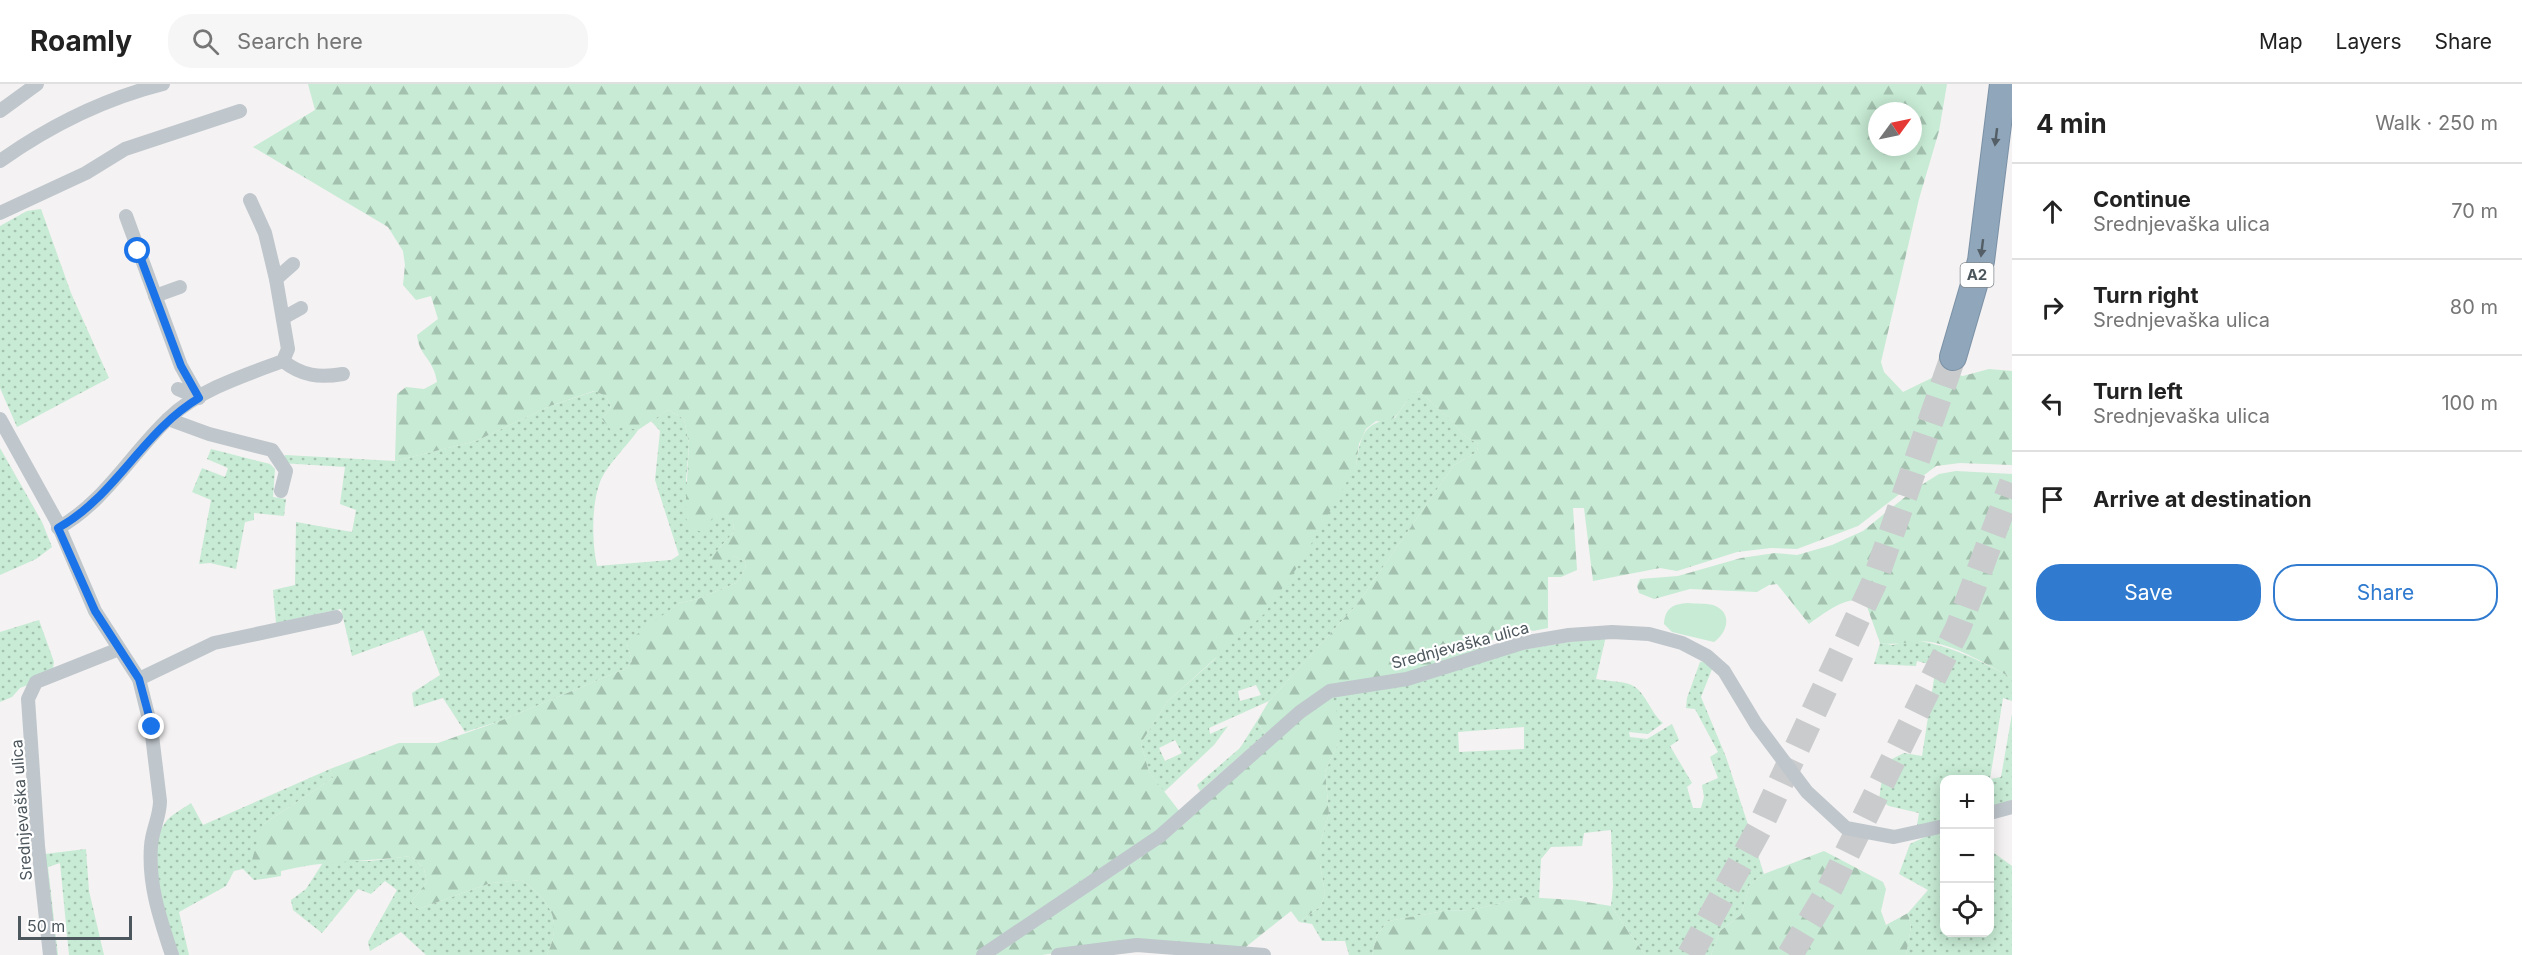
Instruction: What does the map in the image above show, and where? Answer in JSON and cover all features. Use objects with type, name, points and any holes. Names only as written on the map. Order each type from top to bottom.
[{"type":"highway","name":"A2","points":[[1953,357],[1980,261],[2002,84]]},
{"type":"street","points":[[0,111],[37,84]]},
{"type":"street","points":[[0,161],[37,135],[72,117],[129,92],[163,84]]},
{"type":"street","points":[[0,213],[86,172],[125,149],[240,111]]},
{"type":"street","points":[[58,528],[80,516],[168,419],[199,398],[249,373],[283,361],[288,349],[276,279],[250,200]]},
{"type":"street","points":[[126,216],[181,366],[199,398]]},
{"type":"street","points":[[276,279],[293,264]]},
{"type":"street","points":[[155,296],[180,287]]},
{"type":"street","points":[[283,318],[301,308]]},
{"type":"street","points":[[283,361],[297,372],[314,376],[343,374]]},
{"type":"street","points":[[178,389],[199,398]]},
{"type":"street","points":[[0,419],[58,528],[83,586],[139,679],[152,727],[160,801],[160,813],[151,842],[149,869],[161,922],[172,955]]},
{"type":"street","points":[[168,419],[209,434],[272,450],[286,471],[281,491]]},
{"type":"street","points":[[139,679],[214,643],[336,617]]},
{"type":"street","name":"Srednjevaška ulica","points":[[983,955],[1160,836],[1300,712],[1330,691],[1407,679],[1522,643],[1569,635],[1612,632],[1649,634],[1682,643],[1707,656],[1724,671],[1756,724],[1807,792],[1846,828],[1894,837],[1940,826]]},
{"type":"street","name":"Srednjevaška ulica","points":[[50,955],[38,846],[28,699],[36,682],[119,649]]},
{"type":"street","points":[[1994,812],[2012,807]]},
{"type":"street","points":[[1058,955],[1137,945],[1264,955]]},
{"type":"green space","points":[[308,84],[1947,84],[1939,131],[1919,199],[1881,362],[1884,372],[1903,392],[1944,372],[1963,376],[1989,369],[2012,371],[2012,465],[1960,463],[1936,466],[1858,526],[1797,549],[1771,548],[1737,552],[1677,571],[1660,568],[1593,581],[1584,508],[1573,508],[1577,570],[1561,577],[1548,577],[1548,628],[1533,631],[1518,626],[1509,627],[1497,633],[1488,647],[1434,668],[1309,698],[1265,734],[1257,721],[1269,701],[1358,603],[1454,465],[1477,452],[1478,444],[1462,434],[1452,421],[1419,391],[1412,395],[1391,420],[1376,421],[1366,429],[1359,444],[1356,466],[1299,565],[1264,614],[1167,702],[1141,743],[1149,772],[1180,812],[1150,837],[976,955],[547,955],[554,931],[551,913],[540,896],[522,880],[491,883],[418,909],[411,902],[427,882],[424,869],[411,856],[297,867],[281,871],[281,876],[263,879],[262,868],[252,860],[262,825],[333,778],[330,769],[399,743],[438,743],[500,721],[627,668],[632,661],[627,644],[632,638],[679,603],[698,599],[736,583],[745,569],[746,562],[733,556],[716,566],[709,559],[734,532],[733,522],[723,515],[714,516],[702,532],[693,529],[685,517],[689,443],[684,419],[668,410],[638,430],[624,427],[611,430],[602,419],[611,407],[606,396],[594,391],[550,406],[476,441],[395,461],[397,394],[406,387],[424,389],[437,382],[433,368],[418,342],[417,335],[438,319],[431,296],[416,300],[403,285],[405,265],[403,251],[388,227],[253,147],[315,110]]},
{"type":"green space","points":[[41,209],[71,293],[109,378],[17,427],[0,388],[0,226],[27,211]]},
{"type":"green space","points":[[595,391],[606,396],[611,407],[602,419],[638,430],[607,469],[600,482],[593,524],[597,566],[671,560],[679,555],[655,480],[660,431],[651,421],[668,410],[684,419],[689,443],[686,481],[714,516],[723,514],[733,522],[734,532],[709,559],[733,556],[746,562],[745,569],[736,583],[698,599],[679,603],[627,644],[632,661],[627,668],[500,721],[465,732],[443,698],[414,707],[412,693],[440,675],[423,630],[352,656],[341,609],[276,623],[273,590],[295,585],[296,522],[352,532],[356,510],[340,504],[345,467],[281,463],[285,455],[395,461],[476,441],[550,406]]},
{"type":"green space","points":[[1419,391],[1452,421],[1462,434],[1478,444],[1477,452],[1454,465],[1358,603],[1269,701],[1209,728],[1210,734],[1228,726],[1214,745],[1164,792],[1149,772],[1141,743],[1167,702],[1215,659],[1356,466],[1365,432],[1376,423],[1395,418],[1411,395]],"holes":[[[1256,685],[1261,695],[1240,701],[1238,691]],[[1175,740],[1182,753],[1165,761],[1159,748]]]},
{"type":"green space","points":[[0,448],[42,522],[52,547],[36,559],[0,575]]},
{"type":"green space","points":[[211,449],[270,464],[275,469],[273,497],[286,499],[284,516],[254,513],[254,520],[245,522],[236,569],[210,563],[199,564],[211,500],[192,492],[202,468],[225,477],[228,468],[207,459]]},
{"type":"green space","points":[[1956,471],[2012,474],[2012,678],[1972,657],[1940,644],[1930,642],[1880,643],[1865,601],[1843,603],[1809,624],[1777,584],[1769,585],[1757,592],[1690,589],[1654,599],[1639,593],[1637,586],[1640,579],[1678,576],[1741,558],[1775,553],[1797,555],[1832,545],[1863,531],[1915,489],[1939,474]]},
{"type":"green space","points":[[1678,604],[1713,605],[1724,612],[1725,628],[1714,642],[1672,632],[1664,624],[1666,614],[1671,608]]},
{"type":"green space","points":[[39,620],[56,674],[20,688],[12,697],[0,702],[0,632]]},
{"type":"green space","points":[[1606,636],[1596,679],[1625,683],[1635,687],[1663,723],[1648,734],[1629,732],[1630,737],[1647,739],[1672,724],[1679,740],[1670,746],[1692,783],[1687,787],[1693,808],[1701,808],[1704,797],[1702,785],[1718,778],[1710,757],[1718,752],[1695,709],[1686,708],[1687,698],[1700,662],[1705,661],[1712,669],[1701,697],[1726,757],[1764,874],[1750,884],[1741,915],[1720,931],[1711,955],[1645,955],[1611,906],[1613,887],[1611,830],[1584,833],[1582,846],[1551,847],[1541,859],[1539,899],[1526,897],[1471,910],[1444,911],[1388,921],[1377,935],[1372,955],[1349,955],[1345,941],[1322,941],[1312,924],[1299,922],[1321,906],[1325,894],[1320,864],[1320,844],[1329,813],[1325,772],[1338,743],[1331,696],[1424,681],[1502,653]],"holes":[[[1524,727],[1524,749],[1459,752],[1458,732]]]},
{"type":"green space","points":[[1909,640],[1936,645],[1975,659],[2012,678],[2012,701],[2003,698],[1991,775],[1940,775],[1940,821],[1917,826],[1919,813],[1889,806],[1879,800],[1884,763],[1904,753],[1922,756],[1936,666],[1917,661],[1916,666],[1874,664],[1880,643],[1893,645]]},
{"type":"green space","points":[[1331,696],[1338,716],[1338,743],[1325,772],[1329,813],[1320,844],[1320,864],[1325,894],[1321,906],[1299,922],[1291,911],[1242,950],[1113,944],[1042,955],[992,955],[1138,859],[1182,826],[1266,747]]},
{"type":"green space","points":[[2012,714],[2012,800],[1994,807],[1994,778],[2001,777]]},
{"type":"green space","points":[[1257,721],[1265,734],[1200,791],[1197,785],[1240,748]]},
{"type":"green space","points":[[330,769],[333,778],[262,825],[263,879],[254,880],[243,869],[234,871],[226,886],[179,912],[189,955],[177,955],[162,907],[155,870],[158,836],[167,820],[191,803],[203,825]]},
{"type":"green space","points":[[1940,830],[1940,937],[1994,937],[1994,853],[2012,866],[2012,955],[1906,955],[1911,927],[1908,913],[1928,890],[1899,874],[1910,844]]},
{"type":"green space","points":[[86,849],[89,891],[104,955],[69,955],[60,863],[48,867],[58,955],[52,955],[37,855]]},
{"type":"green space","points":[[1824,851],[1883,882],[1886,889],[1881,911],[1886,925],[1908,913],[1911,927],[1906,955],[1711,955],[1720,931],[1741,915],[1750,884],[1764,874]]},
{"type":"green space","points":[[411,856],[424,869],[427,882],[411,902],[418,909],[491,883],[522,880],[547,904],[554,922],[552,942],[547,955],[426,955],[401,932],[370,951],[368,942],[397,890],[385,881],[371,894],[358,889],[322,933],[293,910],[291,900],[306,889],[324,861],[370,861]]},
{"type":"green space","points":[[1526,897],[1574,900],[1611,906],[1645,955],[1372,955],[1377,935],[1388,921],[1444,911],[1471,910]]},
{"type":"tunnel","points":[[1690,955],[1759,829],[1874,583],[1953,357]]},
{"type":"tunnel","points":[[1790,955],[1830,888],[1958,628],[2012,483]]},
{"type":"route","points":[[138,251],[181,366],[199,398],[178,410],[168,419],[80,516],[58,528],[95,611],[139,679],[152,727]]}]
